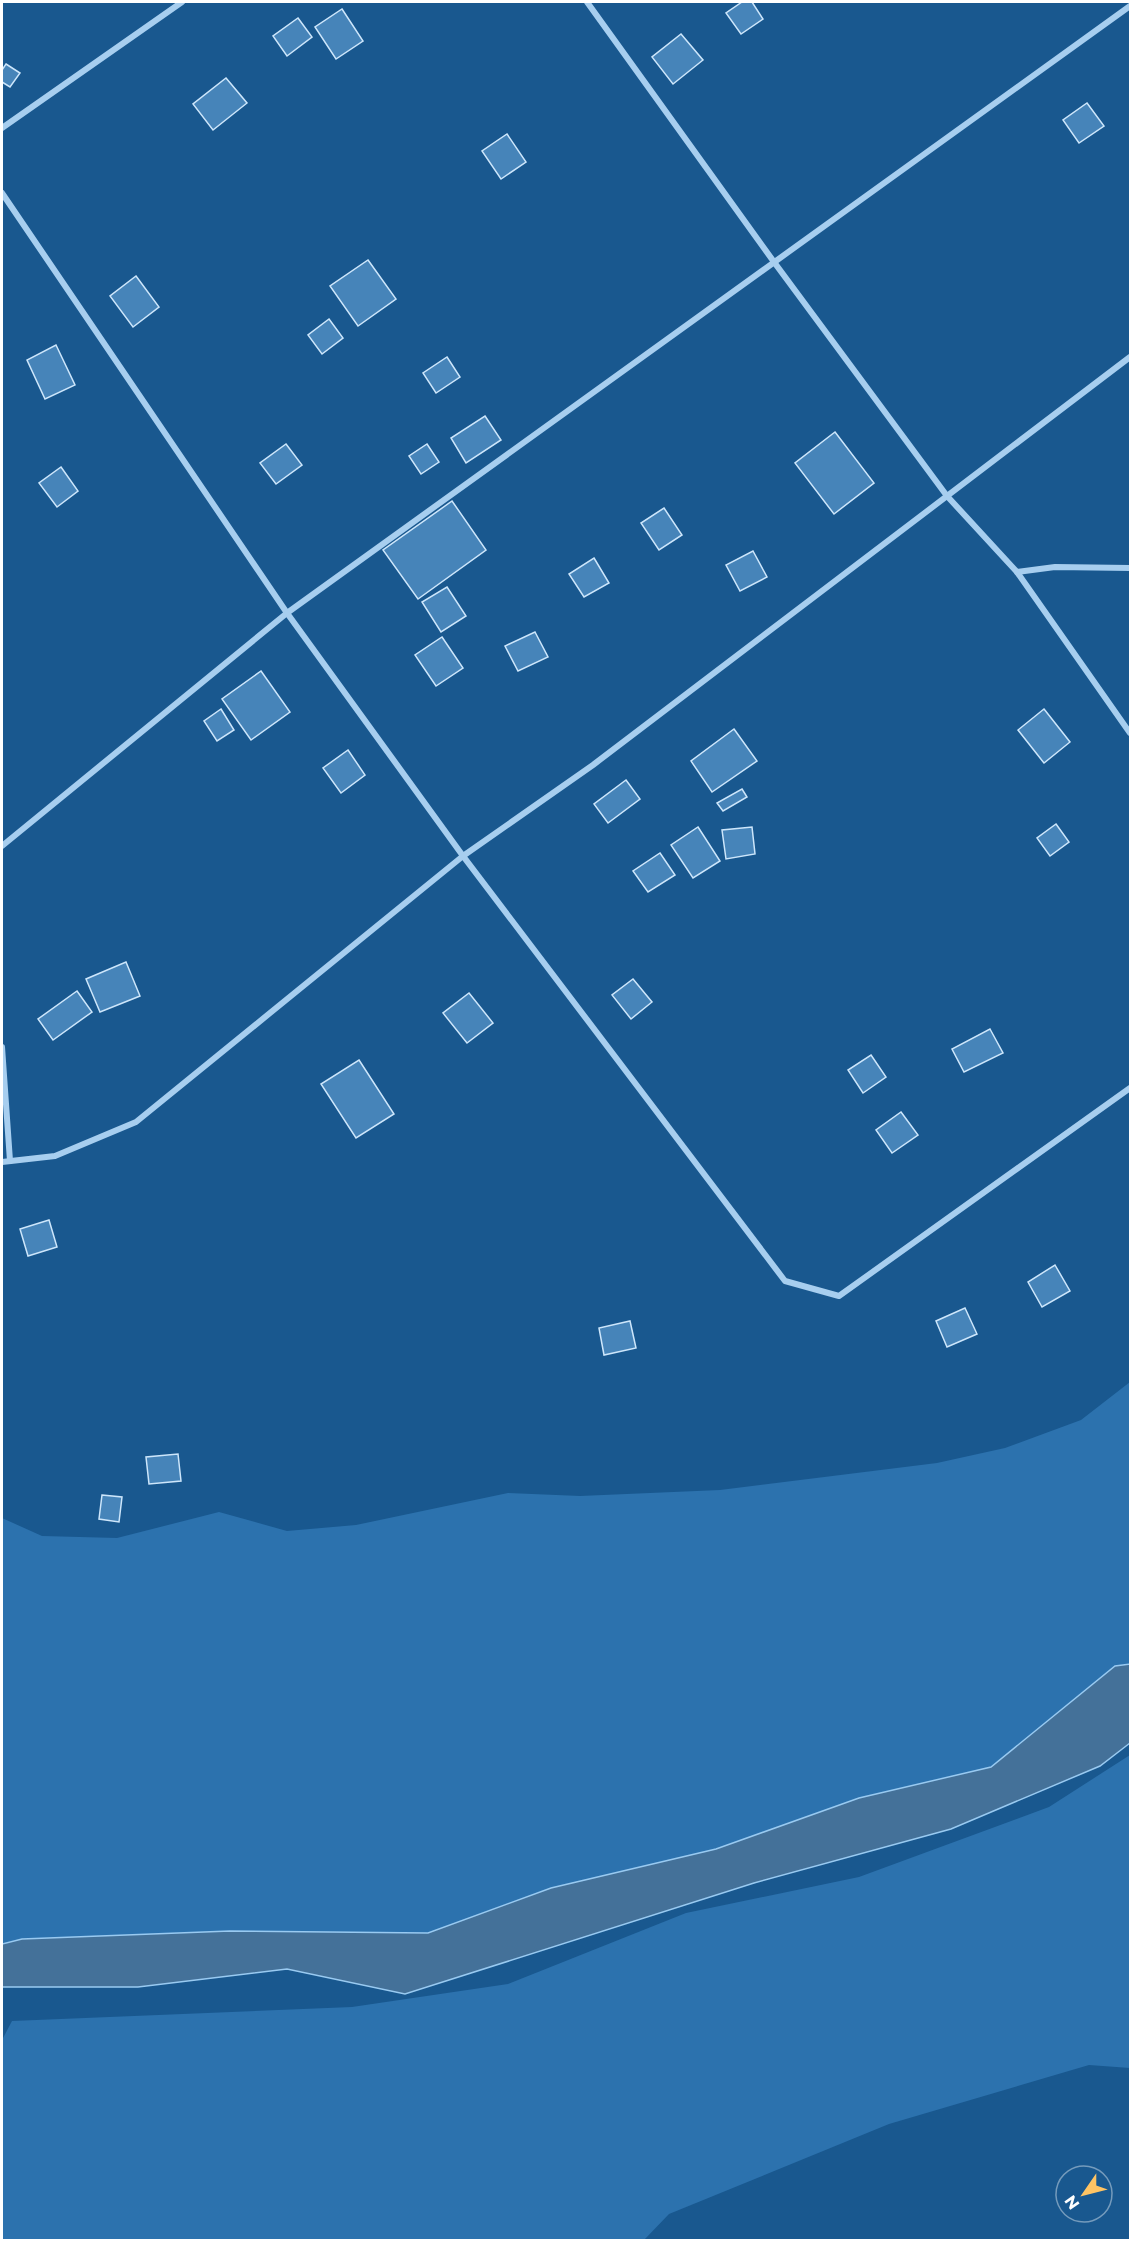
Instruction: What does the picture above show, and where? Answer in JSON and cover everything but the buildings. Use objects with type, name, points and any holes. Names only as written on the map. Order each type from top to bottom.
[{"type":"street","points":[[2,128],[182,2]]},
{"type":"street","points":[[587,2],[774,262],[947,496],[1017,572],[1131,733]]},
{"type":"street","points":[[2,846],[287,613],[1131,6]]},
{"type":"street","points":[[2,194],[287,613],[462,856],[785,1281],[839,1296],[1131,1088]]},
{"type":"street","points":[[2,1162],[55,1156],[136,1122],[462,856],[593,765],[1131,357]]},
{"type":"street","points":[[1017,572],[1055,567],[1131,568]]},
{"type":"street","points":[[2,1047],[10,1161]]},
{"type":"shaded area","points":[[1130,1382],[1130,1664],[1115,1666],[991,1767],[859,1798],[716,1849],[551,1888],[428,1933],[230,1931],[22,1939],[2,1944],[2,1518],[42,1536],[117,1538],[219,1512],[287,1531],[356,1525],[508,1493],[580,1496],[720,1490],[937,1463],[1005,1448],[1081,1420]]},
{"type":"shaded area","points":[[1130,1664],[1130,1743],[1100,1766],[951,1829],[754,1883],[405,1994],[287,1969],[138,1987],[2,1987],[2,1944],[22,1939],[230,1931],[428,1933],[551,1888],[716,1849],[859,1798],[991,1767],[1115,1666]]},
{"type":"shaded area","points":[[1130,1755],[1130,2068],[1089,2065],[889,2124],[669,2214],[644,2240],[2,2240],[2,2040],[12,2021],[352,2007],[508,1984],[686,1913],[859,1877],[1049,1807]]}]
